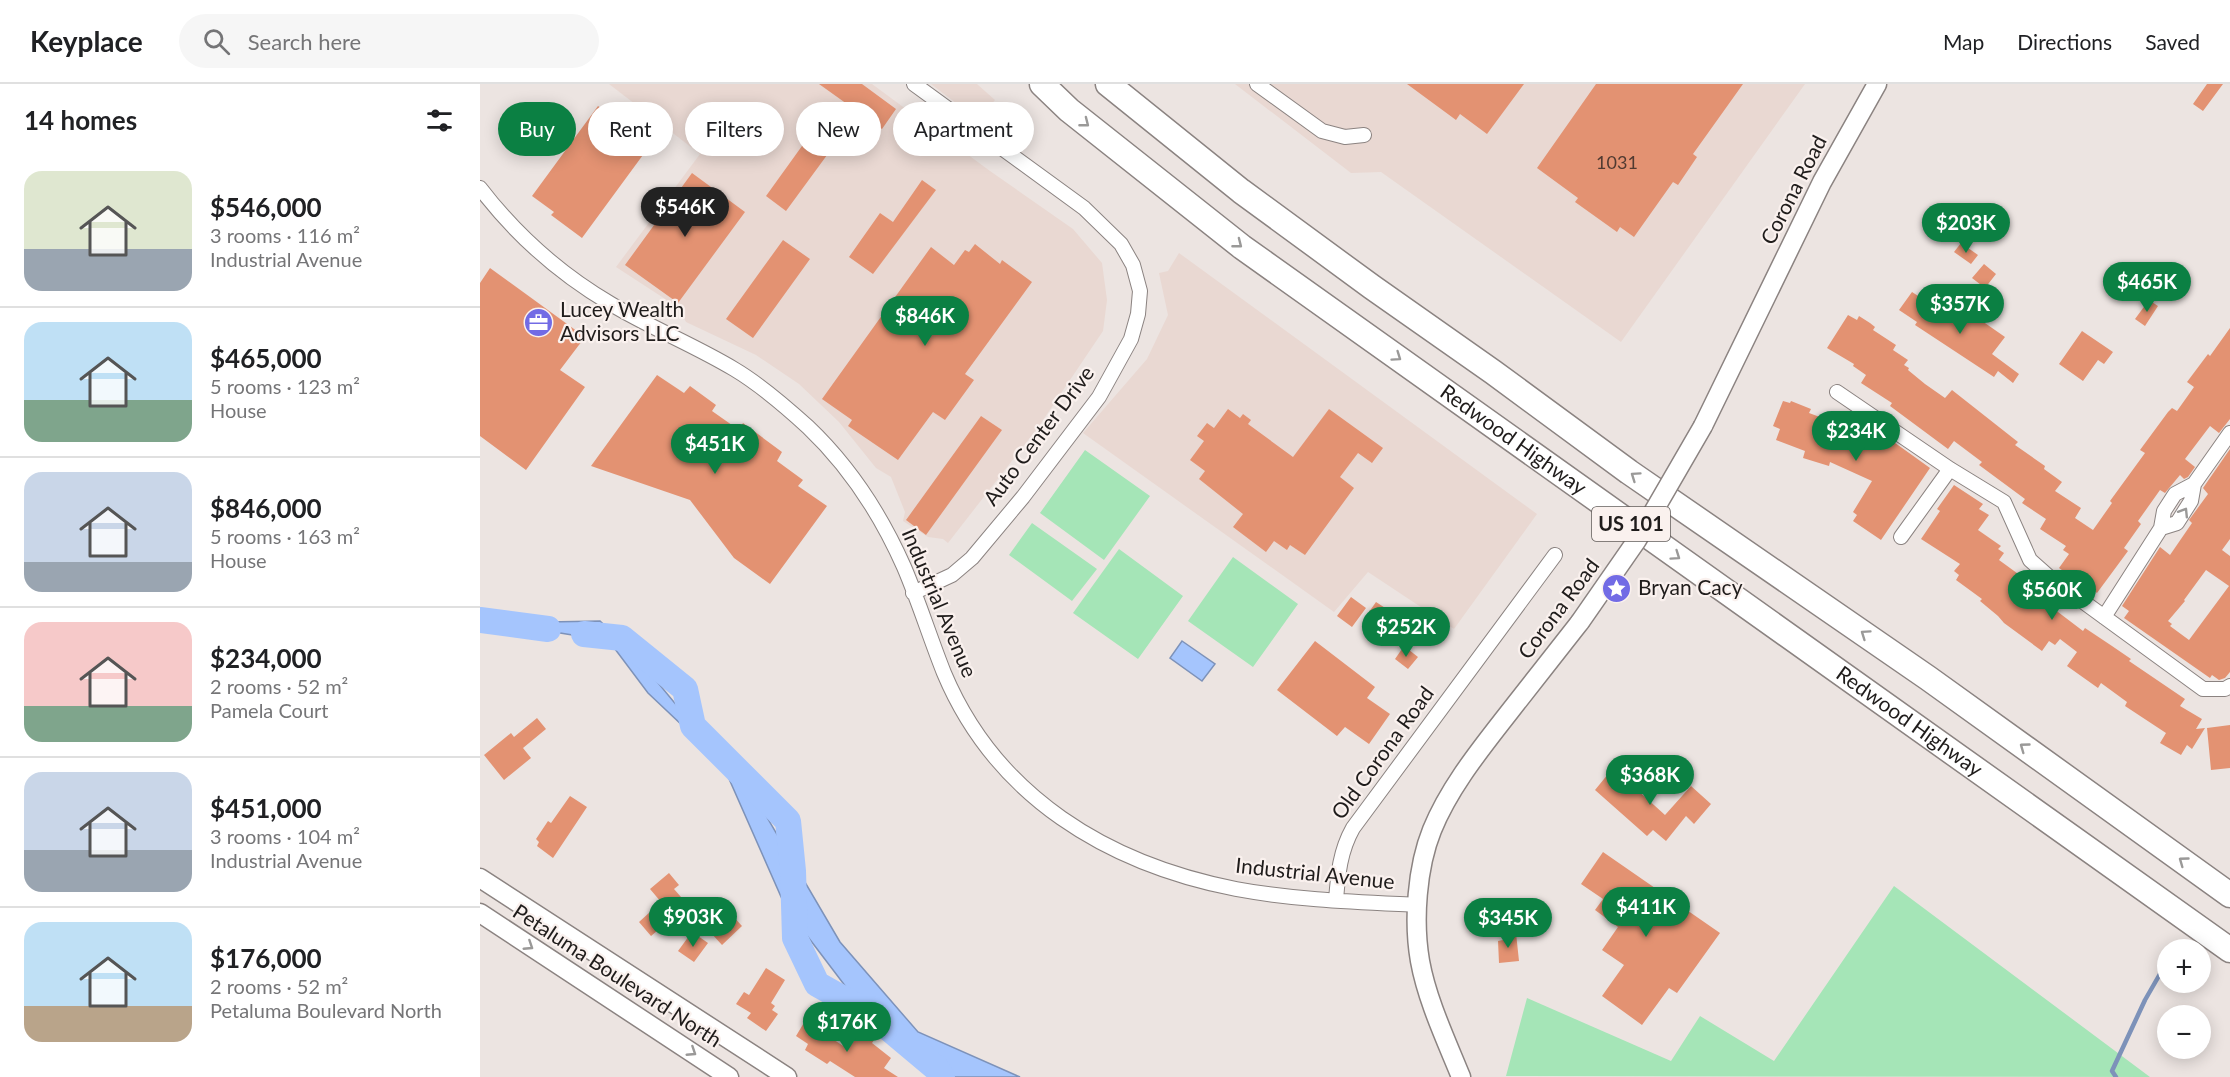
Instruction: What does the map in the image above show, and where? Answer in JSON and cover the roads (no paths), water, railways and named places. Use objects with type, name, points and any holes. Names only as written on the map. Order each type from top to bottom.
[{"type":"highway","name":"Redwood Highway","points":[[1042,84],[1069,110],[1242,248],[2230,950]]},
{"type":"highway","name":"Redwood Highway","points":[[1108,84],[1241,191],[1335,260],[1629,472],[1928,678],[2230,895]]},
{"type":"main road","name":"Corona Road","points":[[1461,1077],[1445,1038],[1420,961],[1418,905],[1424,854],[1432,829],[1478,752],[1580,622],[1637,540],[1703,426],[1817,192],[1877,84]]},
{"type":"main road","name":"Petaluma Boulevard North","points":[[480,878],[787,1077]]},
{"type":"main road","name":"Petaluma Boulevard North","points":[[480,914],[729,1077]]},
{"type":"street","name":"Auto Center Drive","points":[[913,593],[952,575],[972,558],[1023,497],[1099,397],[1131,339],[1138,314],[1140,291],[1133,265],[1121,244],[1084,208],[914,84]]},
{"type":"street","points":[[1257,84],[1322,130],[1345,137],[1364,135]]},
{"type":"street","name":"Industrial Avenue","points":[[480,188],[501,215],[554,265],[613,306],[736,370],[786,407],[833,454],[872,507],[894,547],[945,675],[973,728],[990,752],[1039,803],[1071,826],[1108,846],[1190,878],[1283,896],[1418,905]]},
{"type":"street","points":[[1837,392],[1950,469],[2004,502],[2030,560],[2048,576],[2203,689],[2227,688]]},
{"type":"street","points":[[2104,616],[2162,528],[2177,523],[2191,501],[2194,484],[2230,433]]},
{"type":"street","points":[[1901,537],[1950,469]]},
{"type":"street","name":"Old Corona Road","points":[[1336,900],[1340,860],[1353,828],[1555,555]]},
{"type":"water","points":[[480,612],[548,622],[600,621],[630,649],[678,707],[723,742],[840,942],[918,1032],[1020,1077],[955,1077],[868,1016],[786,908],[722,763],[648,693],[609,641],[480,620]]},
{"type":"water","points":[[1182,641],[1215,664],[1202,681],[1170,658]]},
{"type":"waterway","points":[[480,620],[548,629]]},
{"type":"waterway","points":[[584,634],[622,638],[685,689],[693,726],[788,821],[793,871],[795,938],[817,984],[874,1016],[936,1068],[942,1077]]},
{"type":"waterway","points":[[2116,1077],[2112,1071],[2157,979]]},
{"type":"place","name":"Lucey Wealth Advisors LLC","points":[[539,322]]},
{"type":"place","name":"Bryan Cacy","points":[[1617,588]]}]
